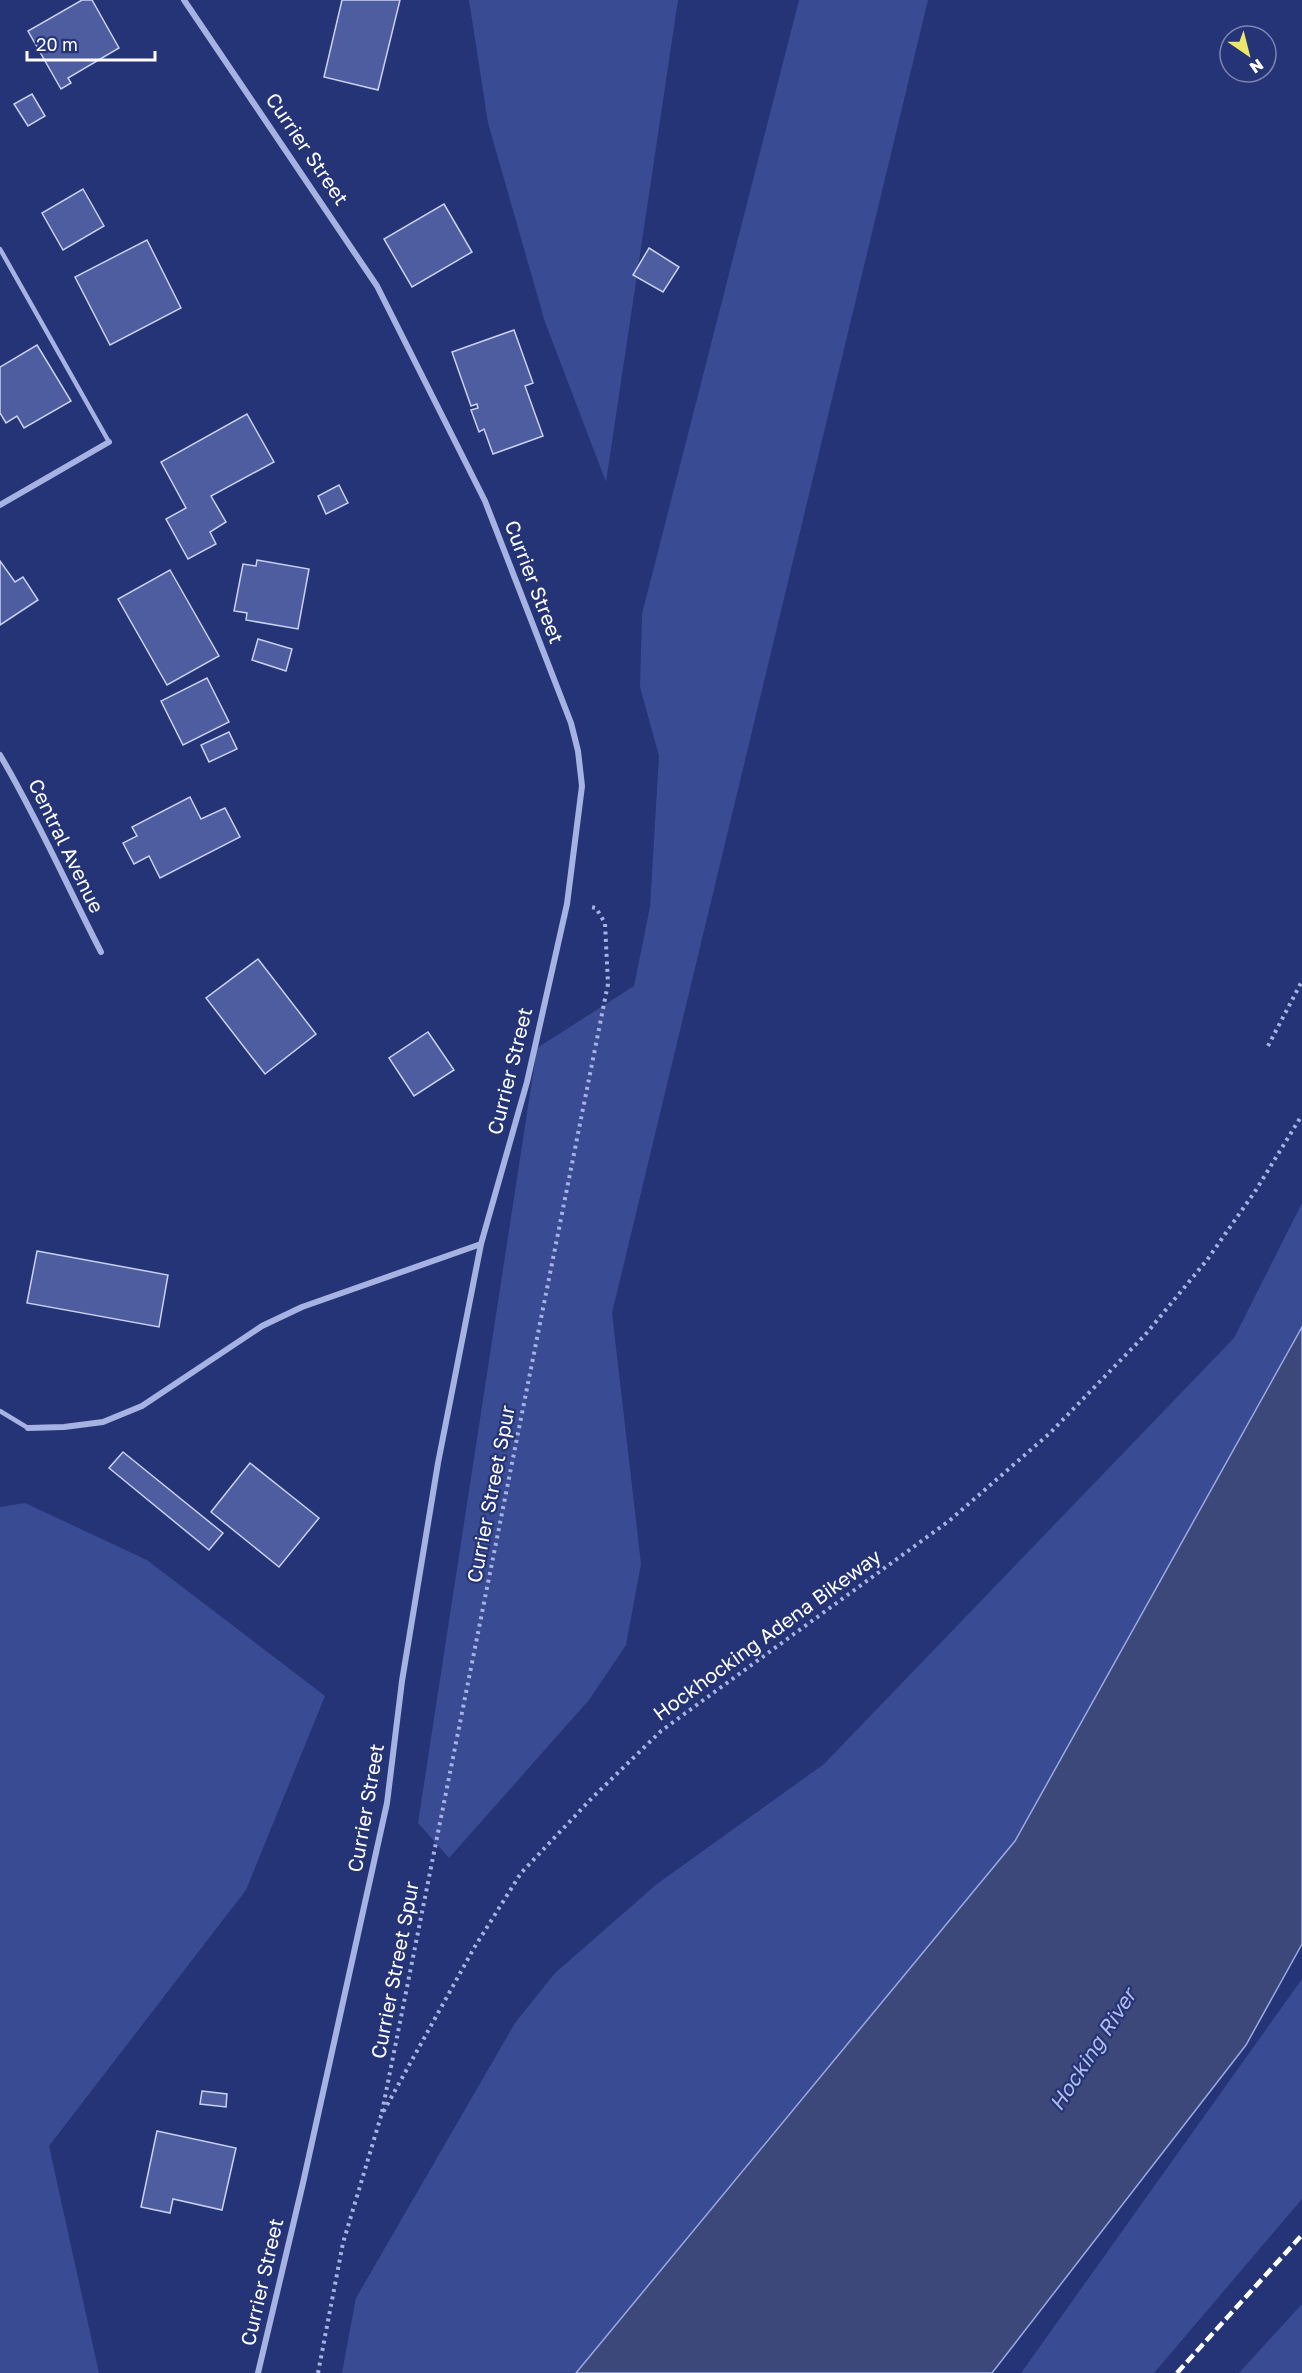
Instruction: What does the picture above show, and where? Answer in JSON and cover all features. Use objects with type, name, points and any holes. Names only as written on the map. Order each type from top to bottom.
[{"type":"street","name":"Currier Street","points":[[184,0],[362,261],[447,421],[485,501],[571,723],[578,751],[582,786],[567,904],[527,1082],[481,1244],[438,1463],[402,1681],[387,1803],[306,2172],[258,2373]]},
{"type":"street","points":[[0,505],[109,442]]},
{"type":"street","name":"Central Avenue","points":[[0,755],[60,865],[69,890],[100,952]]},
{"type":"street","points":[[28,1428],[64,1427],[103,1422],[142,1406],[262,1326],[302,1307],[481,1244]]},
{"type":"lane","points":[[0,249],[109,442]]},
{"type":"lane","points":[[0,1411],[28,1428]]},
{"type":"path","name":"Currier Street Spur","points":[[381,2116],[608,984],[605,923],[596,908],[567,904]]},
{"type":"path","points":[[1268,1047],[1302,981]]},
{"type":"path","name":"Hockhocking Adena Bikeway","points":[[318,2373],[343,2243],[381,2116],[474,1948],[521,1873],[592,1798],[661,1731],[949,1521],[1050,1433],[1145,1335],[1207,1260],[1256,1190],[1302,1115]]},
{"type":"shaded area","points":[[469,0],[678,0],[606,482],[545,322],[488,123]]},
{"type":"shaded area","points":[[799,0],[928,0],[612,1313],[641,1564],[626,1645],[589,1700],[449,1858],[418,1823],[537,1048],[634,986],[650,907],[659,756],[640,687],[642,614]]},
{"type":"shaded area","points":[[1302,1203],[1302,1327],[1015,1841],[576,2373],[342,2373],[356,2298],[515,2023],[555,1973],[657,1884],[824,1764],[1234,1338]]},
{"type":"shaded area","points":[[25,1503],[147,1560],[325,1696],[246,1890],[49,2146],[99,2373],[0,2373],[0,1507]]},
{"type":"shaded area","points":[[1302,1979],[1302,2199],[1154,2373],[1021,2373]]},
{"type":"shaded area","points":[[1302,2304],[1302,2373],[1239,2373]]},
{"type":"water","name":"Hocking River","points":[[1302,1327],[1302,1944],[1246,2045],[992,2373],[576,2373],[1015,1841]]},
{"type":"building","points":[[82,0],[92,0],[119,48],[68,78],[71,83],[61,89],[28,31]]},
{"type":"building","points":[[342,0],[400,0],[378,90],[324,77]]},
{"type":"building","points":[[32,94],[45,116],[28,126],[14,104]]},
{"type":"building","points":[[83,189],[104,226],[63,250],[42,213]]},
{"type":"building","points":[[444,204],[472,252],[412,287],[384,239]]},
{"type":"building","points":[[147,240],[181,308],[110,345],[75,277]]},
{"type":"building","points":[[649,248],[679,267],[663,292],[633,275]]},
{"type":"building","points":[[514,330],[533,383],[525,386],[543,436],[493,454],[484,429],[479,432],[471,410],[478,408],[477,404],[471,406],[452,352]]},
{"type":"building","points":[[37,345],[71,401],[24,428],[17,416],[6,423],[0,413],[0,367]]},
{"type":"building","points":[[247,414],[274,462],[211,496],[226,522],[210,532],[216,544],[188,559],[166,519],[186,508],[161,462]]},
{"type":"building","points":[[339,485],[348,503],[326,514],[318,496]]},
{"type":"building","points":[[257,560],[309,569],[298,629],[246,620],[247,613],[234,611],[243,564],[256,566]]},
{"type":"building","points":[[0,561],[15,582],[23,577],[38,600],[0,625]]},
{"type":"building","points":[[170,570],[219,656],[167,685],[118,599]]},
{"type":"building","points":[[258,639],[292,649],[286,671],[252,660]]},
{"type":"building","points":[[207,678],[229,722],[183,745],[161,701]]},
{"type":"building","points":[[229,732],[237,749],[209,762],[201,745]]},
{"type":"building","points":[[190,797],[201,819],[225,808],[240,837],[160,878],[149,856],[134,864],[123,843],[137,836],[132,827]]},
{"type":"building","points":[[258,959],[316,1034],[265,1074],[206,998]]},
{"type":"building","points":[[428,1032],[454,1070],[414,1096],[389,1058]]},
{"type":"building","points":[[37,1251],[168,1275],[159,1327],[27,1303]]},
{"type":"building","points":[[123,1452],[223,1533],[209,1550],[109,1468]]},
{"type":"building","points":[[250,1463],[319,1518],[279,1567],[211,1512]]},
{"type":"building","points":[[202,2091],[227,2094],[226,2107],[200,2104]]},
{"type":"building","points":[[157,2131],[236,2148],[222,2210],[173,2199],[170,2213],[141,2207]]},
{"type":"railway","points":[[1177,2373],[1302,2235]]}]
